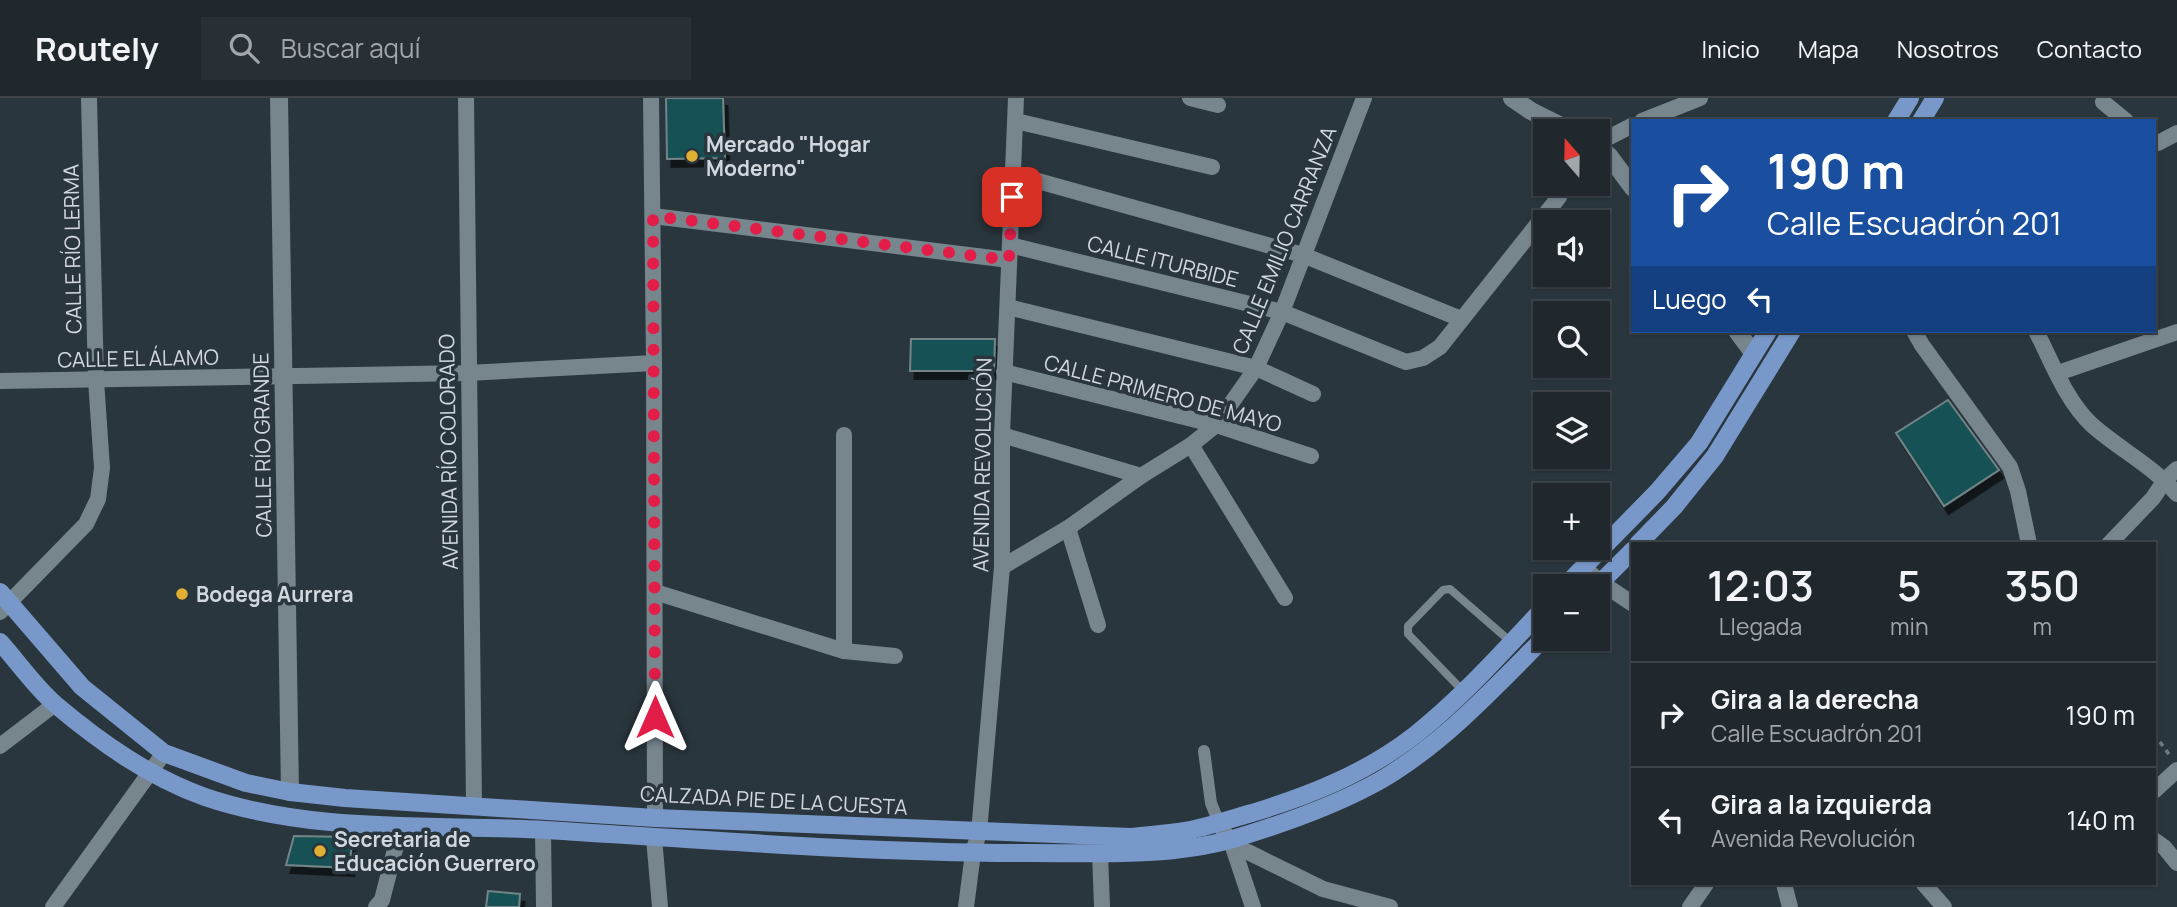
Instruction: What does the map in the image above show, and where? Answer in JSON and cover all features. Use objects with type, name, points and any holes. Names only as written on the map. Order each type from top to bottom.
[{"type":"main road","points":[[1897,119],[1910,98]]},
{"type":"main road","points":[[1922,119],[1935,98]]},
{"type":"main road","points":[[1577,574],[1657,492],[1699,443],[1767,333]]},
{"type":"main road","points":[[1640,542],[1674,507],[1715,456],[1791,333]]},
{"type":"main road","points":[[1608,574],[1631,552]]},
{"type":"main road","name":"CALZADA PIE DE LA CUESTA","points":[[3,603],[82,687],[164,753],[246,783],[290,792],[345,798],[655,817],[1131,837],[1184,831],[1219,823],[1301,798],[1339,782],[1374,763],[1414,736],[1464,692],[1533,619]]},
{"type":"main road","name":"CALZADA PIE DE LA CUESTA","points":[[0,642],[55,704],[121,755],[199,795],[241,808],[292,818],[401,826],[544,830],[973,853],[1100,853],[1231,843],[1348,797],[1382,779],[1466,716],[1533,649]]},
{"type":"main road","points":[[1485,670],[1499,683]]},
{"type":"street","name":"CALLE RÍO LERMA","points":[[3,603],[86,524],[98,499],[102,468],[96,380],[89,98]]},
{"type":"street","name":"CALLE RÍO GRANDE","points":[[279,98],[290,792]]},
{"type":"street","name":"AVENIDA RÍO COLORADO","points":[[466,98],[474,805]]},
{"type":"street","points":[[651,98],[655,817]]},
{"type":"street","name":"AVENIDA REVOLUCIÓN","points":[[966,907],[973,853],[979,832],[1002,567],[1002,435],[1016,98]]},
{"type":"street","points":[[1189,98],[1218,105]]},
{"type":"street","name":"CALLE EMILIO CARRANZA","points":[[1002,567],[1068,528],[1191,445],[1216,425],[1256,368],[1282,312],[1364,98]]},
{"type":"street","points":[[1512,98],[1547,119]]},
{"type":"street","points":[[1647,119],[1700,98]]},
{"type":"street","points":[[2103,102],[2124,119]]},
{"type":"street","points":[[1016,121],[1212,167]]},
{"type":"street","points":[[1610,137],[1631,126]]},
{"type":"street","points":[[2156,142],[2177,133]]},
{"type":"street","points":[[1610,157],[1631,185]]},
{"type":"street","points":[[1013,174],[1303,255],[1461,319],[1559,197]]},
{"type":"street","name":"CALLE ITURBIDE","points":[[653,216],[1009,253],[1282,312],[1406,362],[1423,358],[1440,347],[1461,319]]},
{"type":"street","points":[[1008,307],[1256,368],[1313,394]]},
{"type":"street","points":[[2058,373],[2177,332]]},
{"type":"street","points":[[1738,333],[1754,354]]},
{"type":"street","points":[[1915,333],[2010,467],[2029,542]]},
{"type":"street","points":[[2037,333],[2071,400],[2091,424],[2171,475],[2177,494]]},
{"type":"street","name":"CALLE EL ÁLAMO","points":[[0,381],[468,373],[654,363]]},
{"type":"street","name":"CALLE PRIMERO DE MAYO","points":[[1004,372],[1216,425],[1311,456]]},
{"type":"street","points":[[844,435],[844,651]]},
{"type":"street","points":[[1002,435],[1142,476]]},
{"type":"street","points":[[1191,445],[1285,598]]},
{"type":"street","points":[[2111,542],[2171,475]]},
{"type":"street","points":[[1068,528],[1098,625]]},
{"type":"street","points":[[1584,567],[1590,574]]},
{"type":"street","points":[[1610,591],[1631,603]]},
{"type":"street","points":[[655,592],[844,651],[895,656]]},
{"type":"street","points":[[0,746],[55,704]]},
{"type":"street","points":[[1204,751],[1210,803],[1231,843],[1253,907]]},
{"type":"street","points":[[53,907],[164,753]]},
{"type":"street","points":[[2156,789],[2177,770]]},
{"type":"street","points":[[376,907],[382,900],[401,826]]},
{"type":"street","points":[[544,830],[544,907]]},
{"type":"street","points":[[654,838],[660,907]]},
{"type":"street","points":[[2156,842],[2177,863]]},
{"type":"street","points":[[1231,843],[1323,890],[1390,907]]},
{"type":"street","points":[[1100,853],[1102,907]]},
{"type":"street","points":[[1690,907],[1705,885]]},
{"type":"street","points":[[1784,885],[1790,907]]},
{"type":"street","points":[[1925,885],[1944,907]]},
{"type":"lane","points":[[1464,692],[1408,634],[1408,626],[1443,590],[1450,589],[1511,642]]},
{"type":"path","points":[[2156,737],[2177,764]]},
{"type":"building","points":[[666,98],[723,98],[725,158],[667,159]]},
{"type":"building","points":[[911,339],[995,339],[994,371],[910,371]]},
{"type":"building","points":[[1948,400],[1999,470],[1944,506],[1896,433]]},
{"type":"building","name":"Secretaria de Educación Guerrero","points":[[294,836],[352,837],[350,868],[286,865]]},
{"type":"building","points":[[488,891],[520,894],[519,907],[486,907]]},
{"type":"place","name":"Mercado \"Hogar Moderno\"","points":[[692,156]]},
{"type":"place","name":"Bodega Aurrera","points":[[182,594]]},
{"type":"place","name":"Secretaria de Educación Guerrero","points":[[320,851]]},
{"type":"route","points":[[655,717],[653,216],[1009,260],[1012,197]]}]
